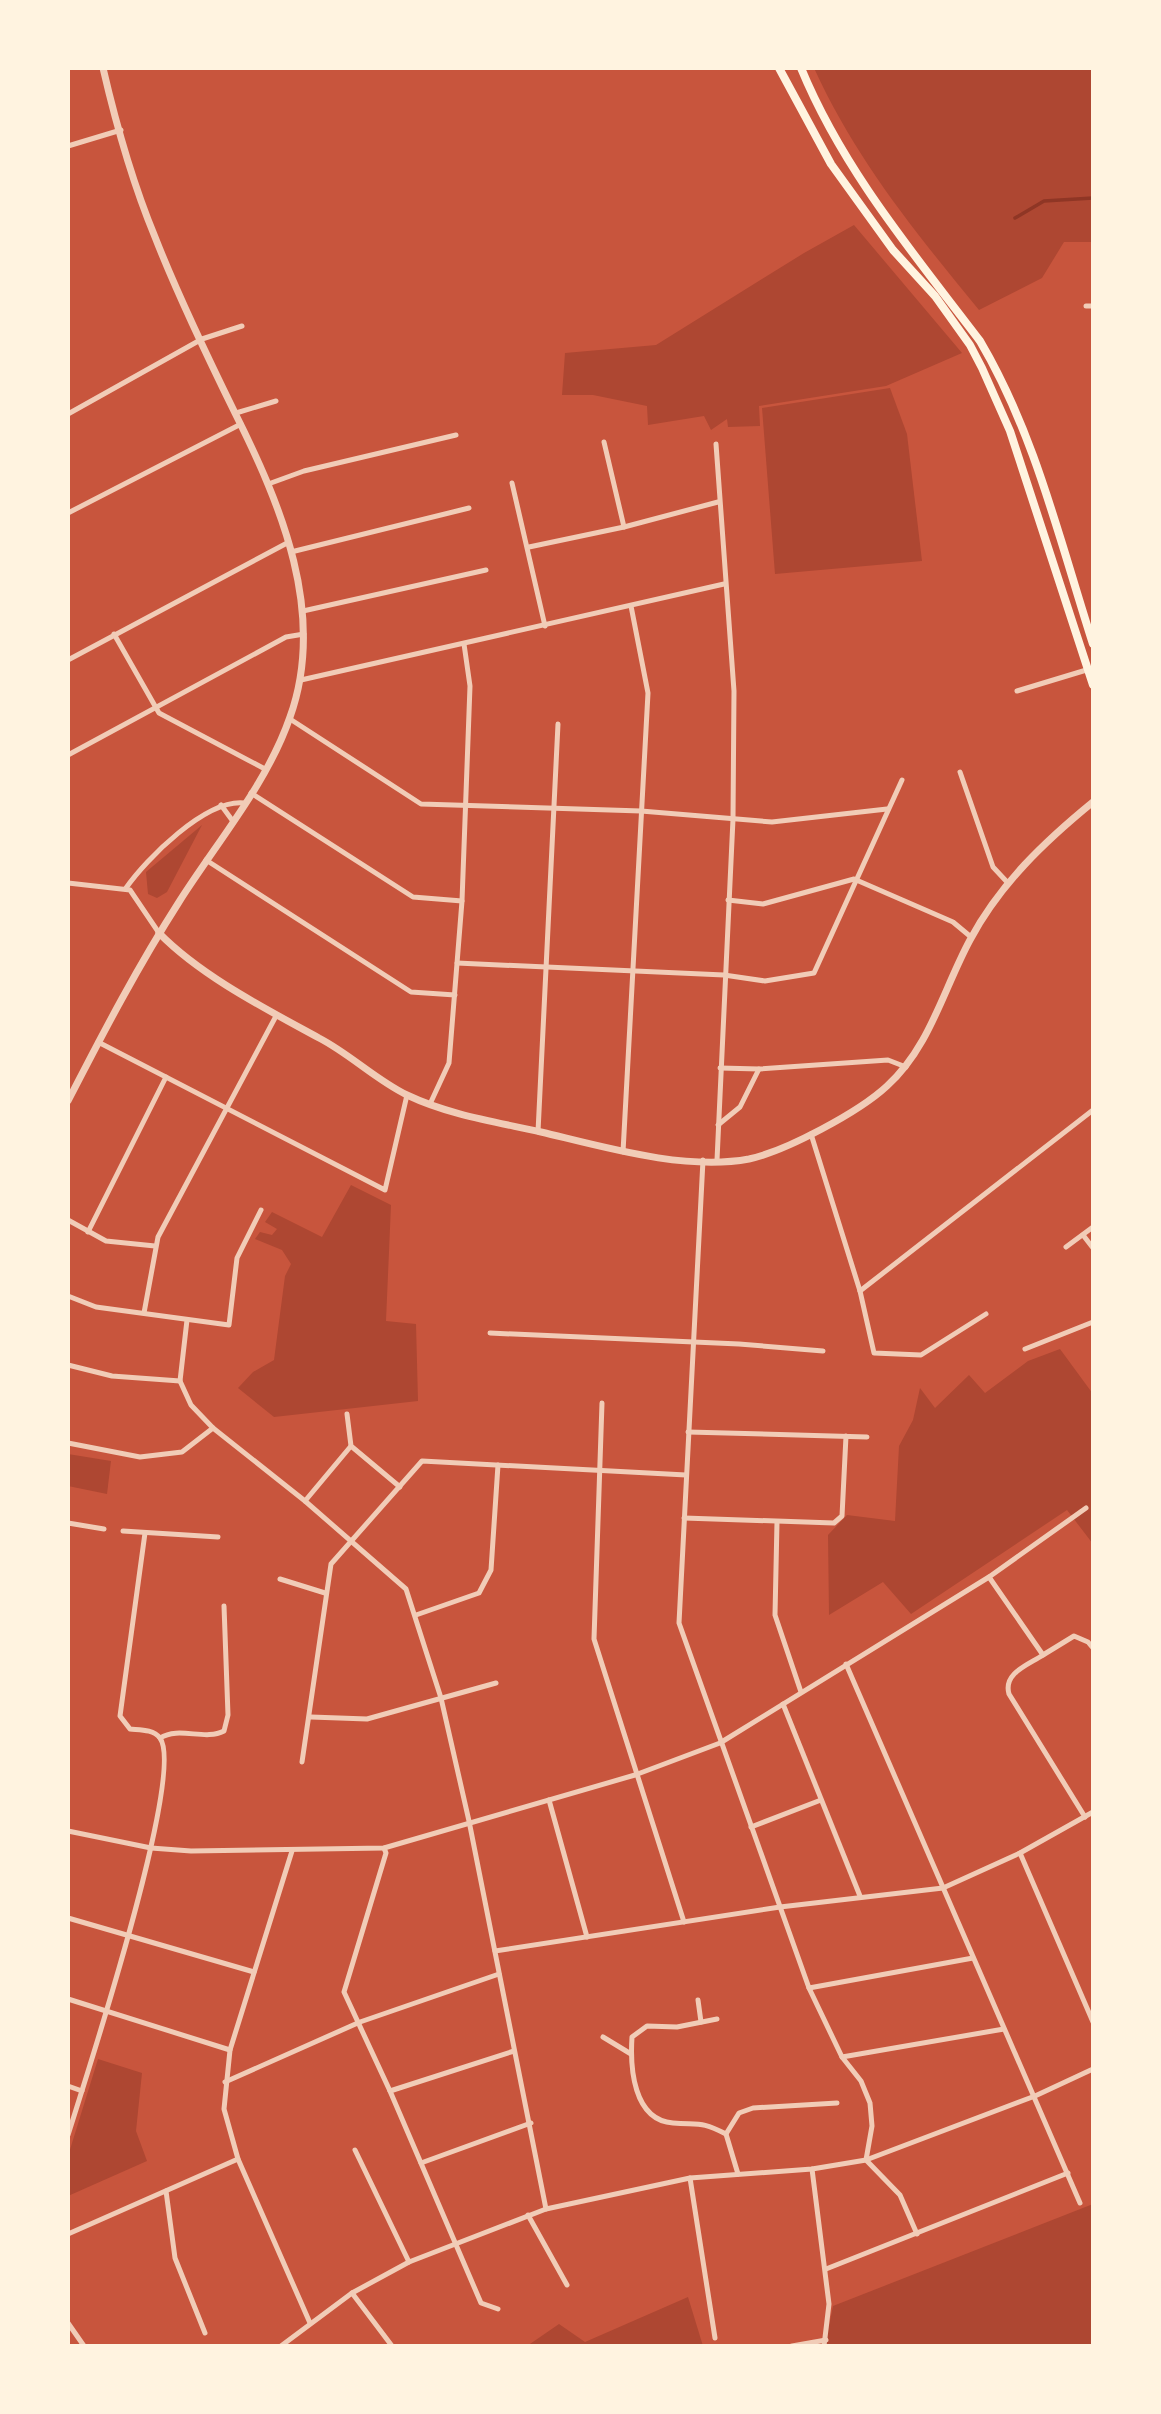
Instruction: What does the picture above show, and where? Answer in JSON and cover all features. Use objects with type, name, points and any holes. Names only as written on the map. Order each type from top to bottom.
[{"type":"main road","points":[[779,68],[831,164],[893,250],[935,296],[976,357],[1011,433],[1090,668],[1093,685]]},
{"type":"main road","points":[[801,68],[834,139],[871,196],[980,341],[993,363],[1023,427],[1093,645]]},
{"type":"street","points":[[68,1101],[159,933],[265,769],[290,719],[301,680],[304,634],[303,611],[289,542],[271,483],[154,236],[103,68]]},
{"type":"street","points":[[68,146],[121,130]]},
{"type":"street","points":[[68,414],[202,339],[242,326]]},
{"type":"street","points":[[236,413],[276,401]]},
{"type":"street","points":[[68,513],[242,424]]},
{"type":"street","points":[[271,483],[304,471],[456,435]]},
{"type":"street","points":[[604,442],[624,527]]},
{"type":"street","points":[[716,444],[718,502],[734,691],[733,819],[717,1160]]},
{"type":"street","points":[[512,483],[529,547],[545,626]]},
{"type":"street","points":[[529,547],[624,527],[718,502]]},
{"type":"street","points":[[291,552],[469,508]]},
{"type":"street","points":[[68,660],[289,542]]},
{"type":"street","points":[[303,611],[486,570]]},
{"type":"street","points":[[301,680],[724,584]]},
{"type":"street","points":[[623,1152],[648,693],[631,606]]},
{"type":"street","points":[[114,634],[159,713],[265,769]]},
{"type":"street","points":[[68,755],[286,637],[304,634]]},
{"type":"street","points":[[430,1104],[449,1063],[462,901],[470,685],[464,644]]},
{"type":"street","points":[[1017,691],[1090,668]]},
{"type":"street","points":[[290,719],[421,804],[641,811],[772,822],[887,808]]},
{"type":"street","points":[[538,1132],[558,724]]},
{"type":"street","points":[[960,772],[993,866],[1007,882]]},
{"type":"street","points":[[457,963],[724,975],[765,981],[814,973],[854,879],[902,780]]},
{"type":"street","points":[[251,793],[413,897],[462,901]]},
{"type":"street","points":[[68,883],[126,888],[133,893],[159,933],[178,950],[276,1016],[344,1052],[407,1095],[478,1119],[623,1152],[704,1160],[749,1158],[811,1134],[886,1088],[906,1067],[931,1026],[971,937],[1007,882],[1049,838],[1093,802]]},
{"type":"street","points":[[126,888],[141,866],[221,806],[244,803]]},
{"type":"street","points":[[221,806],[233,820]]},
{"type":"street","points":[[206,860],[411,992],[455,995]]},
{"type":"street","points":[[728,900],[763,904],[854,879],[953,922],[971,937]]},
{"type":"street","points":[[144,1313],[155,1246],[225,1108],[276,1016]]},
{"type":"street","points":[[98,1042],[385,1190],[407,1095]]},
{"type":"street","points":[[720,1068],[759,1069],[888,1060],[906,1067]]},
{"type":"street","points":[[718,1125],[740,1107],[759,1069]]},
{"type":"street","points":[[88,1233],[166,1077]]},
{"type":"street","points":[[860,1291],[1093,1111]]},
{"type":"street","points":[[811,1134],[860,1291],[874,1353],[920,1355],[986,1314]]},
{"type":"street","points":[[704,1160],[679,1623],[809,1988],[842,2057],[861,2081],[870,2103],[872,2126],[866,2160]]},
{"type":"street","points":[[68,1296],[96,1307],[229,1325],[237,1258],[261,1210]]},
{"type":"street","points":[[68,1220],[106,1241],[155,1246]]},
{"type":"street","points":[[1066,1247],[1093,1227]]},
{"type":"street","points":[[1083,1235],[1093,1248]]},
{"type":"street","points":[[187,1320],[180,1381],[191,1405],[213,1428],[305,1501],[407,1589],[441,1698],[470,1821],[547,2209]]},
{"type":"street","points":[[1025,1349],[1093,1322]]},
{"type":"street","points":[[490,1334],[695,1342],[822,1351]]},
{"type":"street","points":[[68,1365],[112,1376],[180,1381]]},
{"type":"street","points":[[602,1403],[594,1639],[635,1775],[684,1922]]},
{"type":"street","points":[[346,1414],[351,1446],[400,1487]]},
{"type":"street","points":[[68,1443],[140,1457],[182,1452],[213,1428]]},
{"type":"street","points":[[688,1432],[867,1437]]},
{"type":"street","points":[[684,1518],[834,1523],[842,1516],[846,1436]]},
{"type":"street","points":[[305,1501],[351,1446]]},
{"type":"street","points":[[302,1762],[311,1717],[325,1593],[331,1564],[422,1461],[686,1475]]},
{"type":"street","points":[[416,1615],[479,1593],[491,1570],[498,1465]]},
{"type":"street","points":[[68,1830],[151,1848],[292,1852],[384,1848],[635,1775],[720,1742],[989,1577],[1086,1508]]},
{"type":"street","points":[[777,1522],[775,1615],[801,1692]]},
{"type":"street","points":[[69,1525],[104,1529]]},
{"type":"street","points":[[122,1531],[218,1537]]},
{"type":"street","points":[[68,2135],[129,1934],[151,1848],[163,1774],[163,1745],[160,1738],[153,1732],[130,1729],[120,1716],[145,1533]]},
{"type":"street","points":[[989,1577],[1043,1656]]},
{"type":"street","points":[[280,1579],[325,1593]]},
{"type":"street","points":[[160,1738],[167,1733],[217,1735],[224,1731],[228,1715],[224,1606]]},
{"type":"street","points":[[1086,1816],[1007,1689],[1012,1674],[1074,1636],[1088,1642],[1093,1648]]},
{"type":"street","points":[[846,1664],[1080,2203]]},
{"type":"street","points":[[311,1717],[367,1719],[496,1683]]},
{"type":"street","points":[[783,1703],[860,1896]]},
{"type":"street","points":[[549,1800],[587,1937]]},
{"type":"street","points":[[751,1827],[821,1800]]},
{"type":"street","points":[[495,1951],[780,1907],[943,1888],[1020,1853],[1093,1812]]},
{"type":"street","points":[[384,1848],[386,1853],[344,1993],[360,2022],[481,2303],[498,2309]]},
{"type":"street","points":[[292,1852],[230,2050],[224,2109],[238,2159],[310,2323]]},
{"type":"street","points":[[1020,1853],[1093,2022]]},
{"type":"street","points":[[68,1918],[254,1972]]},
{"type":"street","points":[[809,1988],[973,1958]]},
{"type":"street","points":[[225,2082],[360,2022],[499,1974]]},
{"type":"street","points":[[68,1999],[230,2050]]},
{"type":"street","points":[[698,2000],[701,2022]]},
{"type":"street","points":[[717,2019],[677,2026],[647,2026],[632,2037],[635,2089],[649,2112],[670,2123],[704,2122],[726,2134],[738,2174]]},
{"type":"street","points":[[842,2057],[1004,2029]]},
{"type":"street","points":[[603,2037],[631,2054]]},
{"type":"street","points":[[390,2091],[514,2052]]},
{"type":"street","points":[[281,2346],[352,2293],[409,2262],[528,2215],[690,2178],[812,2168],[866,2160],[1035,2096],[1093,2069]]},
{"type":"street","points":[[68,2086],[82,2091]]},
{"type":"street","points":[[726,2134],[739,2113],[753,2108],[837,2103]]},
{"type":"street","points":[[421,2163],[531,2123]]},
{"type":"street","points":[[355,2150],[409,2262]]},
{"type":"street","points":[[68,2234],[238,2159]]},
{"type":"street","points":[[866,2160],[900,2195],[917,2234]]},
{"type":"street","points":[[792,2346],[825,2343],[829,2304],[812,2168]]},
{"type":"street","points":[[826,2269],[1068,2173]]},
{"type":"street","points":[[690,2178],[715,2338]]},
{"type":"street","points":[[166,2191],[175,2258],[205,2333]]},
{"type":"street","points":[[528,2215],[567,2285]]},
{"type":"street","points":[[352,2293],[393,2346]]},
{"type":"street","points":[[68,2323],[84,2346]]},
{"type":"shaded area","points":[[814,68],[1093,68],[1093,242],[1064,242],[1042,278],[979,310],[910,224],[868,165]]},
{"type":"shaded area","points":[[854,225],[962,353],[886,386],[759,406],[760,426],[728,427],[727,419],[711,430],[704,416],[648,425],[647,406],[593,395],[562,395],[565,353],[656,345]]},
{"type":"shaded area","points":[[890,388],[907,434],[922,561],[775,574],[762,408]]},
{"type":"shaded area","points":[[202,825],[167,892],[157,898],[148,894],[146,872]]},
{"type":"shaded area","points":[[351,1185],[391,1205],[386,1321],[416,1324],[418,1401],[274,1417],[238,1388],[253,1372],[274,1360],[285,1276],[291,1264],[282,1250],[255,1239],[260,1232],[272,1235],[277,1229],[265,1222],[272,1212],[322,1237]]},
{"type":"shaded area","points":[[1060,1349],[1093,1394],[1093,1544],[1067,1510],[911,1614],[883,1582],[829,1615],[828,1535],[847,1515],[895,1521],[899,1446],[913,1420],[920,1388],[935,1408],[969,1375],[985,1393],[1028,1361]]},
{"type":"shaded area","points":[[68,1454],[111,1461],[107,1494],[68,1486]]},
{"type":"shaded area","points":[[98,2059],[142,2073],[136,2131],[147,2161],[68,2196],[68,2156]]},
{"type":"shaded area","points":[[1093,2204],[1093,2346],[825,2346],[833,2306]]},
{"type":"shaded area","points":[[688,2297],[703,2346],[527,2346],[559,2324],[585,2342]]},
{"type":"waterway","points":[[1015,218],[1044,201],[1093,198]]}]
